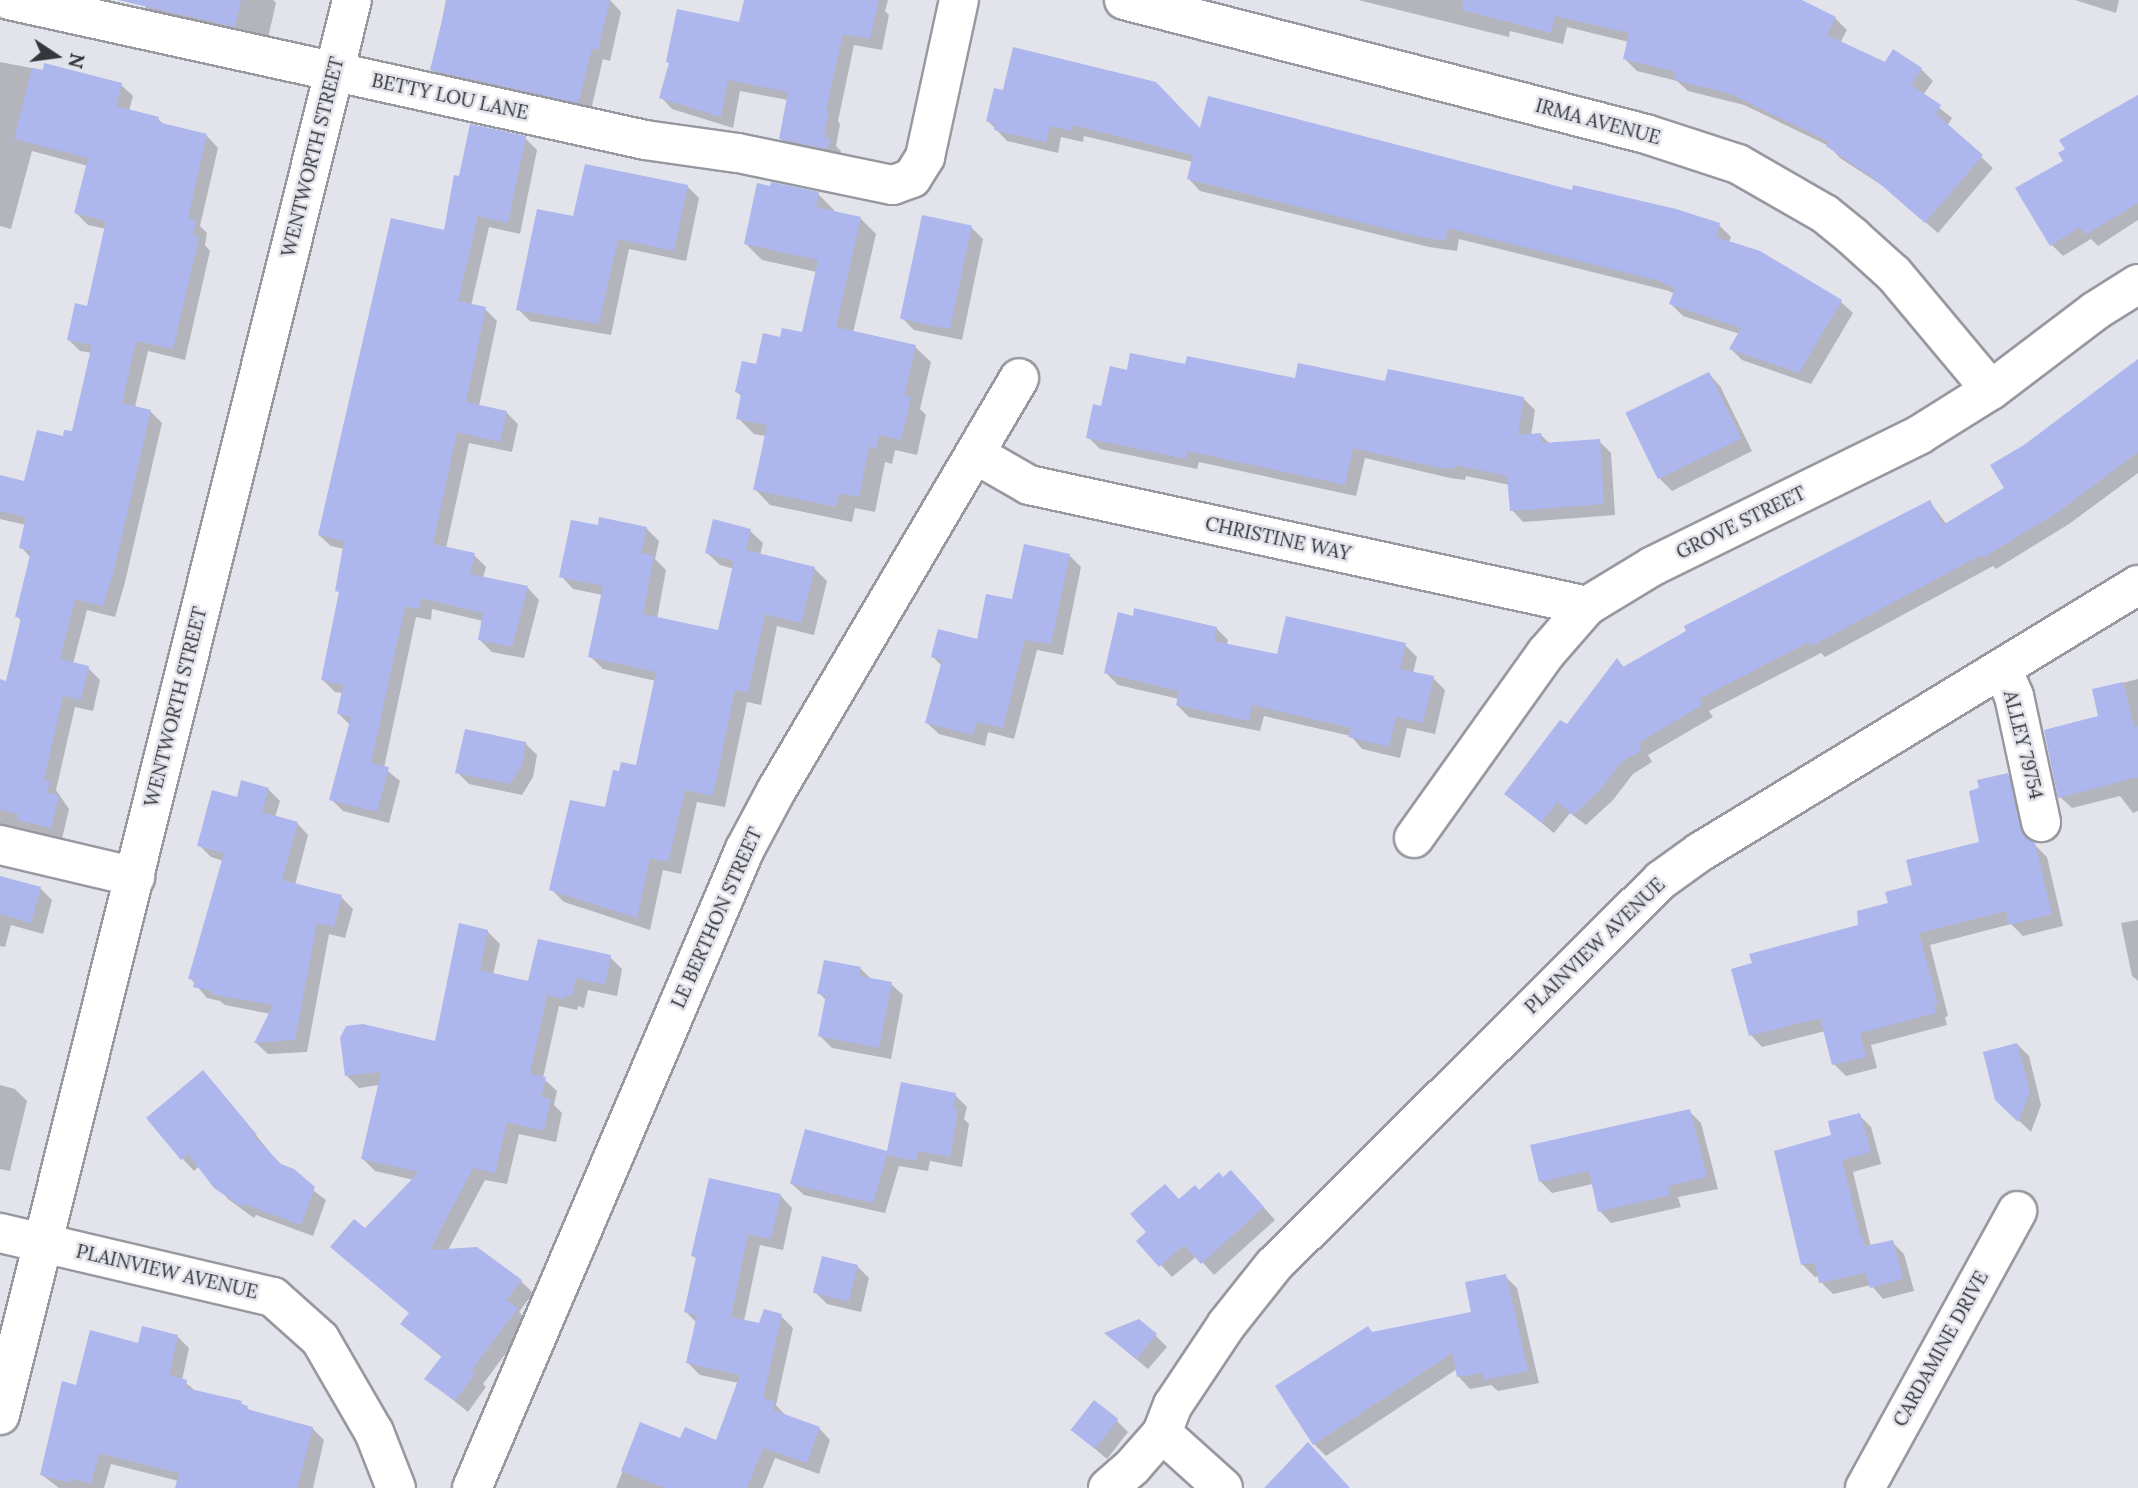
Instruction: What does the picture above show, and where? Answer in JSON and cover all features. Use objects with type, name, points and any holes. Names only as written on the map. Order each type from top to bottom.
[{"type":"street","name":"BETTY LOU LANE","points":[[9,0],[645,140],[738,153],[893,184],[912,177],[925,157],[959,0]]},
{"type":"street","name":"WENTWORTH STREET","points":[[0,1415],[352,0]]},
{"type":"street","name":"IRMA AVENUE","points":[[1124,0],[1646,134],[1738,164],[1825,214],[1853,237],[1894,274],[1991,390]]},
{"type":"street","name":"GROVE STREET","points":[[1414,838],[1546,653],[1587,606],[1653,566],[1919,435],[1991,390],[2095,311],[2138,284]]},
{"type":"street","name":"LE BERTHON STREET","points":[[472,1488],[745,849],[776,790],[1019,378]]},
{"type":"street","name":"CHRISTINE WAY","points":[[975,454],[1029,485],[1587,606]]},
{"type":"street","name":"PLAINVIEW AVENUE","points":[[1108,1488],[1133,1466],[1162,1433],[1173,1405],[1219,1335],[1275,1265],[1661,880],[1700,852],[2138,584]]},
{"type":"street","name":"ALLEY 79754","points":[[2002,668],[2014,696],[2042,822]]},
{"type":"street","points":[[0,845],[135,877]]},
{"type":"street","name":"CARDAMINE DRIVE","points":[[1865,1488],[2017,1211]]},
{"type":"street","name":"PLAINVIEW AVENUE","points":[[0,1233],[273,1297],[320,1339],[374,1432],[396,1488]]},
{"type":"street","points":[[1162,1433],[1223,1488]]},
{"type":"building","points":[[118,0],[241,0],[235,27]]},
{"type":"building","points":[[447,0],[610,0],[598,50],[592,49],[578,103],[430,70]]},
{"type":"building","points":[[744,0],[879,0],[870,39],[843,34],[826,110],[829,110],[824,137],[830,138],[828,149],[779,139],[788,92],[728,80],[721,117],[659,98],[669,63],[666,62],[677,9],[739,22]]},
{"type":"building","points":[[1463,0],[1802,0],[1836,17],[1827,35],[1885,62],[1893,49],[1922,68],[1911,85],[1941,105],[1936,114],[1983,155],[1925,223],[1872,177],[1826,146],[1829,142],[1731,94],[1674,80],[1676,72],[1623,59],[1629,33],[1555,16],[1551,33],[1462,10]]},
{"type":"building","points":[[1013,47],[1156,82],[1200,128],[1208,96],[1572,190],[1573,185],[1676,209],[1720,223],[1716,237],[1760,251],[1842,300],[1799,373],[1729,349],[1741,328],[1669,304],[1675,288],[1656,280],[1448,228],[1445,241],[1416,236],[1187,179],[1193,155],[1073,125],[1071,131],[1050,126],[1046,142],[994,130],[995,124],[986,121],[994,88],[1003,90]]},
{"type":"building","points":[[44,63],[122,83],[116,106],[159,117],[158,122],[207,134],[188,218],[196,220],[193,236],[199,238],[173,349],[136,341],[122,403],[151,410],[114,570],[103,606],[75,599],[60,659],[89,666],[81,700],[63,696],[44,780],[50,781],[47,793],[59,795],[51,828],[17,820],[18,814],[0,810],[0,679],[6,681],[21,618],[15,617],[31,551],[19,548],[26,517],[0,511],[0,475],[24,481],[37,430],[63,436],[64,430],[72,431],[92,345],[67,340],[75,303],[87,306],[106,221],[74,213],[88,158],[14,139],[32,68],[43,70]]},
{"type":"building","points":[[2138,95],[2138,203],[2085,235],[2080,227],[2050,246],[2015,188],[2063,161],[2058,153],[2065,149],[2059,140]]},
{"type":"building","points":[[470,124],[526,136],[508,223],[478,216],[458,301],[486,307],[466,402],[507,411],[500,442],[457,432],[433,544],[475,553],[470,574],[528,586],[512,647],[478,640],[483,613],[421,598],[419,609],[405,606],[371,763],[389,767],[377,812],[329,800],[351,717],[337,714],[343,685],[321,680],[339,592],[335,591],[344,541],[318,535],[391,218],[444,230],[454,175],[459,176]]},
{"type":"building","points":[[585,164],[688,185],[674,251],[618,239],[599,324],[516,310],[537,209],[573,216]]},
{"type":"building","points":[[771,182],[819,192],[816,207],[861,217],[836,327],[916,345],[904,396],[911,397],[901,440],[879,435],[876,449],[869,447],[859,497],[839,493],[836,507],[753,490],[767,425],[736,419],[741,394],[735,392],[742,361],[756,364],[763,333],[780,337],[782,328],[802,332],[818,260],[744,244],[757,183],[770,186]]},
{"type":"building","points":[[922,215],[972,226],[950,329],[900,319]]},
{"type":"building","points":[[1130,353],[1185,364],[1187,356],[1295,378],[1298,363],[1385,381],[1388,369],[1524,397],[1518,435],[1541,433],[1542,443],[1600,439],[1604,504],[1510,511],[1507,476],[1455,465],[1454,469],[1436,467],[1353,448],[1345,485],[1187,451],[1186,459],[1086,438],[1093,404],[1101,406],[1110,366],[1127,370]]},
{"type":"building","points":[[2138,359],[2138,452],[2058,512],[1983,558],[1981,555],[1812,646],[1809,642],[1699,699],[1702,705],[1638,743],[1642,750],[1621,762],[1601,789],[1573,815],[1557,802],[1542,823],[1504,794],[1560,720],[1567,724],[1617,658],[1623,667],[1686,631],[1684,626],[1930,500],[1943,525],[2004,488],[1990,465],[2024,445]]},
{"type":"building","points":[[1709,372],[1741,439],[1658,479],[1625,413]]},
{"type":"building","points":[[599,517],[647,527],[641,553],[654,556],[643,614],[718,630],[734,561],[705,553],[713,519],[751,529],[746,550],[815,567],[801,623],[765,614],[748,693],[735,690],[713,796],[685,790],[668,862],[650,858],[637,918],[549,890],[570,800],[605,807],[613,770],[619,771],[621,762],[636,765],[656,672],[588,657],[603,586],[559,577],[571,520],[598,525]]},
{"type":"building","points":[[1024,544],[1070,554],[1051,644],[1025,640],[1003,728],[977,722],[973,735],[925,723],[942,660],[931,657],[938,629],[977,639],[986,594],[1012,599]]},
{"type":"building","points":[[1134,608],[1217,627],[1214,641],[1277,654],[1286,616],[1406,643],[1400,669],[1434,676],[1423,723],[1396,717],[1389,747],[1348,737],[1351,728],[1252,705],[1249,721],[1176,705],[1179,691],[1104,673],[1118,612],[1133,616]]},
{"type":"building","points":[[2123,682],[2134,727],[2138,726],[2138,777],[2058,798],[2044,730],[2098,716],[2092,689]]},
{"type":"building","points":[[465,729],[526,742],[522,765],[510,784],[455,773]]},
{"type":"building","points":[[2008,773],[2020,827],[2025,837],[2035,843],[2052,914],[2009,925],[2006,911],[1919,933],[1938,1004],[1934,1005],[1936,1013],[1860,1033],[1866,1057],[1832,1065],[1820,1018],[1749,1036],[1731,969],[1752,963],[1749,954],[1858,925],[1857,911],[1888,903],[1885,892],[1912,885],[1906,860],[1979,842],[1969,791],[1979,788],[1977,780]]},
{"type":"building","points":[[241,780],[269,788],[262,812],[298,822],[282,880],[342,895],[334,927],[317,923],[295,1040],[254,1043],[273,1005],[211,994],[212,991],[193,987],[195,980],[188,979],[224,853],[197,846],[212,790],[237,797]]},
{"type":"building","points":[[0,876],[41,887],[31,923],[0,914]]},
{"type":"building","points":[[459,923],[488,930],[480,970],[528,981],[538,939],[611,955],[605,985],[576,978],[572,997],[566,995],[565,999],[547,995],[530,1074],[546,1077],[541,1097],[551,1099],[544,1131],[507,1122],[495,1173],[473,1168],[430,1250],[477,1247],[522,1280],[506,1300],[518,1308],[471,1371],[475,1374],[455,1401],[424,1379],[442,1356],[400,1324],[409,1313],[330,1247],[354,1219],[365,1228],[419,1172],[361,1159],[381,1072],[345,1076],[340,1038],[346,1026],[363,1024],[435,1041]]},
{"type":"building","points":[[824,960],[861,967],[859,976],[892,982],[879,1048],[818,1036],[826,995],[817,994]]},
{"type":"building","points":[[2017,1043],[2030,1092],[2018,1122],[1995,1100],[1983,1052]]},
{"type":"building","points":[[203,1070],[257,1135],[252,1134],[281,1164],[294,1169],[315,1187],[301,1225],[244,1204],[242,1207],[214,1188],[188,1154],[181,1160],[146,1118]]},
{"type":"building","points":[[901,1082],[956,1093],[953,1109],[958,1110],[950,1157],[918,1151],[916,1161],[887,1155],[873,1203],[790,1184],[805,1129],[887,1151]]},
{"type":"building","points":[[1690,1109],[1707,1177],[1668,1186],[1670,1195],[1598,1212],[1589,1171],[1539,1182],[1530,1145]]},
{"type":"building","points":[[1860,1113],[1871,1152],[1842,1160],[1861,1238],[1863,1237],[1865,1246],[1893,1240],[1903,1279],[1870,1288],[1866,1273],[1819,1283],[1815,1263],[1801,1265],[1774,1151],[1831,1135],[1828,1121]]},
{"type":"building","points":[[1231,1170],[1264,1207],[1201,1264],[1184,1245],[1159,1267],[1136,1241],[1146,1232],[1130,1214],[1165,1184],[1179,1199],[1195,1185],[1199,1190],[1219,1172],[1223,1177]]},
{"type":"building","points":[[709,1178],[781,1194],[771,1239],[748,1234],[731,1317],[759,1323],[764,1309],[782,1314],[763,1398],[775,1402],[773,1410],[820,1427],[807,1463],[763,1448],[747,1488],[665,1488],[621,1471],[640,1422],[680,1438],[685,1427],[716,1440],[740,1375],[686,1363],[697,1315],[684,1312],[696,1257],[691,1256]]},
{"type":"building","points":[[822,1256],[858,1265],[849,1302],[813,1293]]},
{"type":"building","points":[[1506,1274],[1528,1371],[1484,1380],[1483,1373],[1457,1377],[1452,1353],[1313,1445],[1275,1386],[1368,1326],[1372,1332],[1471,1312],[1465,1282]]},
{"type":"building","points":[[1139,1319],[1157,1334],[1136,1359],[1104,1333]]},
{"type":"building","points":[[142,1326],[178,1335],[169,1375],[187,1380],[186,1388],[242,1401],[241,1404],[248,1406],[247,1409],[313,1427],[297,1488],[175,1488],[179,1473],[99,1453],[91,1484],[71,1478],[70,1483],[40,1475],[62,1381],[76,1385],[90,1330],[138,1343]]},
{"type":"building","points":[[1094,1400],[1118,1419],[1095,1449],[1071,1430]]},
{"type":"building","points":[[1308,1442],[1350,1488],[1264,1488]]}]
